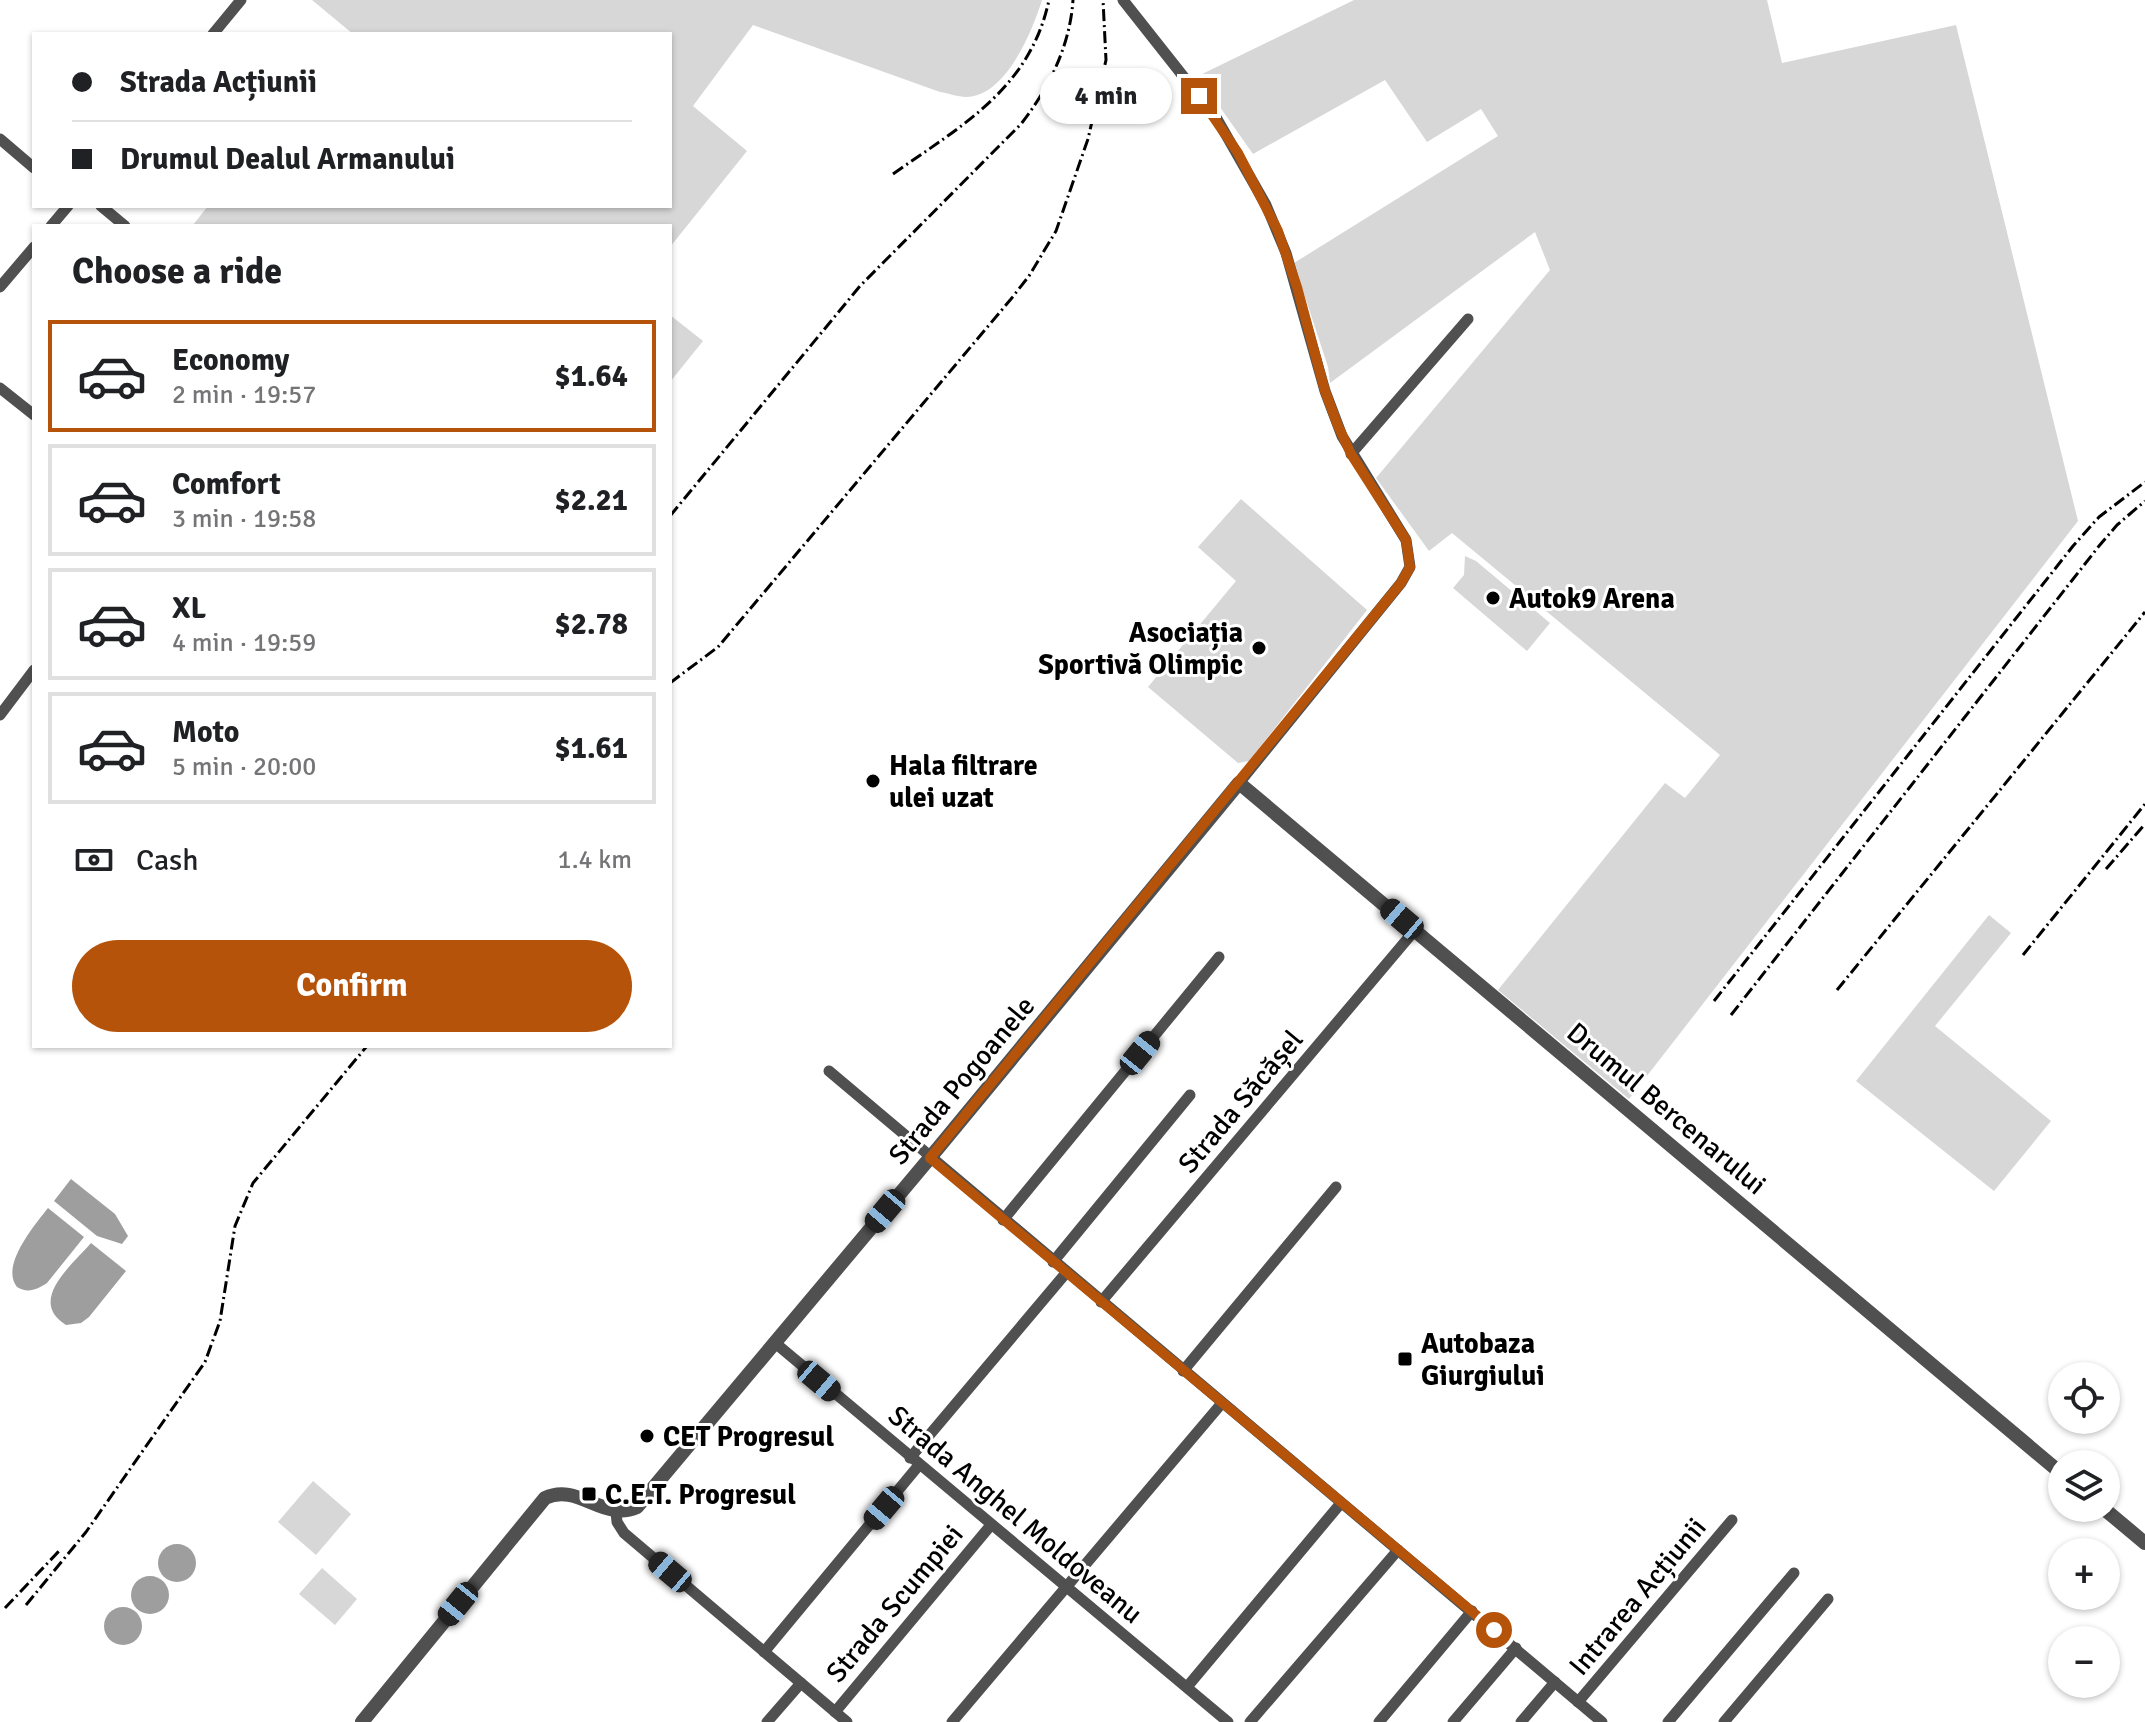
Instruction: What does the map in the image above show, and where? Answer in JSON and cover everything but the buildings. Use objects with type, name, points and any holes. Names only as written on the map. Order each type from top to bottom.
[{"type":"street","points":[[215,32],[241,0]]},
{"type":"street","points":[[1123,0],[1217,119],[1259,193],[1286,253],[1328,401],[1351,454],[1468,319]]},
{"type":"street","points":[[0,139],[32,166]]},
{"type":"street","points":[[53,224],[66,208]]},
{"type":"street","points":[[103,208],[123,224]]},
{"type":"street","points":[[0,287],[31,255]]},
{"type":"street","points":[[0,388],[32,413]]},
{"type":"street","name":"Strada Pogoanele","points":[[616,1512],[637,1507],[930,1158],[1401,583],[1410,567],[1406,540],[1351,454]]},
{"type":"street","points":[[0,715],[32,673]]},
{"type":"street","name":"Drumul Bercenarului","points":[[1239,783],[2048,1462]]},
{"type":"street","name":"Strada Săcășel","points":[[1101,1302],[1415,930]]},
{"type":"street","points":[[1003,1220],[1219,957]]},
{"type":"street","points":[[829,1071],[1602,1722]]},
{"type":"street","points":[[1053,1262],[1190,1095]]},
{"type":"street","points":[[1183,1371],[1336,1187]]},
{"type":"street","points":[[764,1652],[1066,1273]]},
{"type":"street","name":"Strada Anghel Moldoveanu","points":[[774,1342],[1228,1722]]},
{"type":"street","points":[[952,1722],[1222,1403]]},
{"type":"street","points":[[362,1722],[545,1498],[563,1493],[616,1512],[617,1522],[624,1533],[847,1722]]},
{"type":"street","points":[[1187,1687],[1341,1503]]},
{"type":"street","name":"Intrarea Acțiunii","points":[[1578,1702],[1732,1520]]},
{"type":"street","points":[[2120,1522],[2145,1543]]},
{"type":"street","name":"Strada Scumpiei","points":[[835,1712],[991,1525]]},
{"type":"street","points":[[1250,1722],[1398,1550]]},
{"type":"street","points":[[1668,1722],[1794,1573]]},
{"type":"street","points":[[1724,1722],[1828,1599]]},
{"type":"street","points":[[1379,1722],[1472,1611]]},
{"type":"street","points":[[1453,1722],[1516,1648]]},
{"type":"street","points":[[1521,1722],[1555,1682]]},
{"type":"street","points":[[767,1722],[801,1683]]},
{"type":"shaded area","points":[[312,0],[1042,0],[1032,29],[1005,74],[980,94],[966,97],[940,92],[753,25],[693,106],[747,151],[672,245],[672,224],[194,224],[206,208],[672,208],[672,32],[351,32]]},
{"type":"shaded area","points":[[1354,0],[1767,0],[1782,63],[1956,25],[2078,521],[1629,1099],[1498,990],[1665,783],[1685,798],[1720,755],[1452,533],[1429,551],[1376,478],[1550,270],[1535,232],[1330,383],[1328,367],[1294,263],[1498,136],[1481,109],[1427,142],[1385,80],[1253,154],[1198,76]]},
{"type":"shaded area","points":[[672,317],[703,341],[672,380]]},
{"type":"shaded area","name":"Asociația Sportivă Olimpic","points":[[1241,499],[1367,610],[1249,761],[1238,763],[1148,687],[1236,581],[1198,547]]},
{"type":"shaded area","name":"Autok9 Arena","points":[[1465,556],[1476,561],[1550,623],[1527,651],[1453,588],[1464,575]]},
{"type":"shaded area","points":[[1989,915],[2011,933],[1935,1026],[2051,1121],[1994,1191],[1856,1081]]},
{"type":"shaded area","points":[[71,1179],[115,1214],[128,1236],[122,1244],[97,1236],[54,1201]]},
{"type":"shaded area","points":[[48,1208],[84,1237],[47,1283],[33,1290],[21,1289],[13,1278],[16,1258]]},
{"type":"shaded area","points":[[91,1243],[126,1271],[89,1317],[81,1323],[66,1325],[55,1315],[51,1305],[52,1294],[64,1272]]},
{"type":"shaded area","points":[[313,1481],[351,1514],[316,1555],[278,1522]]},
{"type":"shaded area","points":[[177,1544],[190,1550],[196,1563],[190,1576],[177,1582],[164,1576],[158,1563],[164,1550]]},
{"type":"shaded area","points":[[322,1568],[357,1599],[335,1625],[299,1594]]},
{"type":"shaded area","points":[[150,1576],[163,1582],[169,1595],[163,1608],[150,1614],[137,1608],[131,1595],[137,1582]]},
{"type":"shaded area","points":[[123,1607],[136,1613],[142,1626],[136,1639],[123,1645],[110,1639],[104,1626],[110,1613]]},
{"type":"railway","points":[[893,174],[967,121],[1009,82],[1040,31],[1049,0]]},
{"type":"railway","points":[[672,514],[860,286],[1021,124],[1041,96],[1063,50],[1073,0]]},
{"type":"railway","points":[[672,682],[718,647],[1029,276],[1056,231],[1088,139],[1106,60],[1103,0]]},
{"type":"railway","points":[[1714,1001],[2073,546],[2099,517],[2145,482]]},
{"type":"railway","points":[[1731,1015],[2099,546],[2117,525],[2145,501]]},
{"type":"railway","points":[[1837,990],[2145,612]]},
{"type":"railway","points":[[2023,955],[2145,804]]},
{"type":"railway","points":[[2106,869],[2145,824]]},
{"type":"railway","points":[[26,1605],[86,1532],[205,1362],[220,1321],[235,1226],[253,1183],[365,1048]]},
{"type":"railway","points":[[5,1608],[60,1550]]},
{"type":"place","name":"Autok9 Arena","points":[[1493,598]]},
{"type":"place","name":"Asociația Sportivă Olimpic","points":[[1259,648]]},
{"type":"place","name":"Hala filtrare ulei uzat","points":[[873,781]]},
{"type":"place","name":"Autobaza Giurgiului","points":[[1405,1359]]},
{"type":"place","name":"CET Progresul","points":[[647,1436]]},
{"type":"place","name":"C.E.T. Progresul","points":[[589,1494]]},
{"type":"route","points":[[1199,96],[1228,135],[1278,231],[1338,426],[1351,454],[1406,540],[1410,567],[1401,583],[1187,847],[930,1158],[1494,1630]]}]
